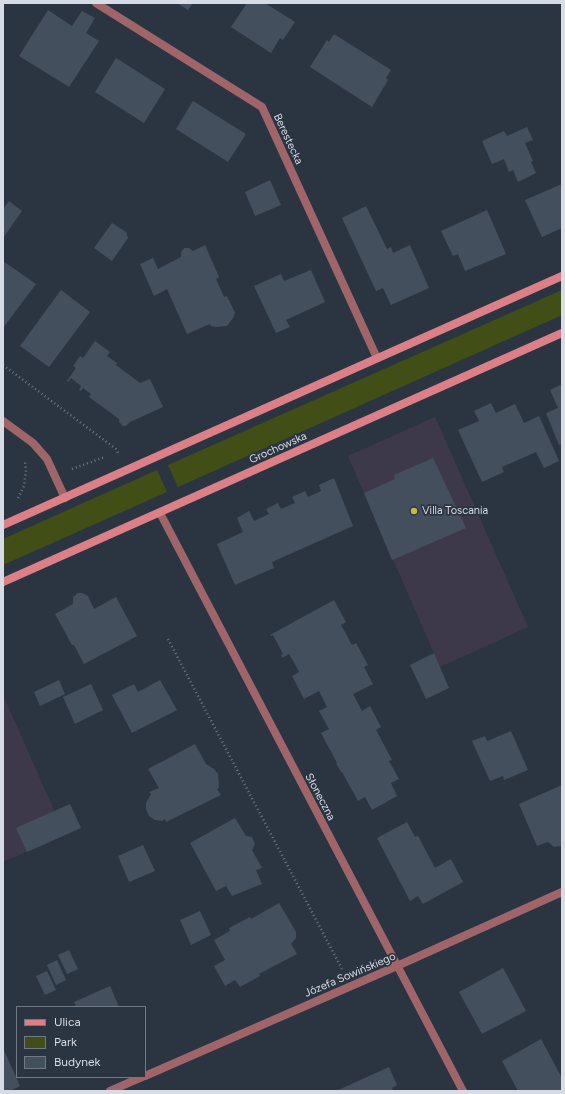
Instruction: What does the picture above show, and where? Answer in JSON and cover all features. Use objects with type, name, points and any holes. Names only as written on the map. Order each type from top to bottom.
[{"type":"street","name":"Berestecka","points":[[96,3],[262,107],[377,358]]},
{"type":"street","points":[[3,525],[562,276]]},
{"type":"street","name":"Grochowska","points":[[3,582],[562,333]]},
{"type":"street","points":[[3,421],[33,443],[47,460],[65,498]]},
{"type":"street","name":"Słoneczna","points":[[160,513],[463,1091]]},
{"type":"street","name":"Józefa Sowińskiego","points":[[146,1076],[562,892]]},
{"type":"street","points":[[110,1091],[140,1078]]},
{"type":"path","points":[[3,365],[116,449],[119,454]]},
{"type":"path","points":[[17,500],[24,486],[26,470],[24,460]]},
{"type":"path","points":[[168,639],[351,986]]},
{"type":"shaded area","points":[[435,417],[528,627],[440,667],[348,456]]},
{"type":"shaded area","points":[[3,695],[65,835],[3,862]]},
{"type":"green space","points":[[562,290],[562,315],[178,487],[168,465]]},
{"type":"green space","points":[[157,470],[167,492],[3,565],[3,539]]},
{"type":"building","points":[[177,3],[193,3],[188,10]]},
{"type":"building","points":[[247,3],[265,3],[295,22],[283,40],[280,38],[271,53],[231,27]]},
{"type":"building","points":[[48,10],[72,26],[82,11],[95,18],[86,33],[99,41],[69,87],[19,56]]},
{"type":"building","points":[[334,34],[391,70],[386,78],[388,80],[372,107],[310,67],[327,40],[329,42]]},
{"type":"building","points":[[116,58],[165,89],[144,123],[95,92]]},
{"type":"building","points":[[193,101],[246,134],[228,162],[176,129]]},
{"type":"building","points":[[527,127],[533,140],[525,143],[533,161],[531,162],[536,173],[518,182],[513,170],[509,172],[504,159],[492,164],[482,141],[504,131],[507,136]]},
{"type":"building","points":[[270,180],[281,205],[255,216],[245,192]]},
{"type":"building","points":[[562,184],[562,228],[542,237],[525,200]]},
{"type":"building","points":[[9,201],[22,211],[3,238],[3,209]]},
{"type":"building","points":[[366,206],[387,249],[391,247],[393,253],[410,245],[429,288],[391,305],[383,288],[376,291],[342,218]]},
{"type":"building","points":[[487,210],[506,254],[465,271],[458,254],[453,256],[441,231]]},
{"type":"building","points":[[112,223],[126,232],[128,238],[112,261],[94,248]]},
{"type":"building","points":[[205,245],[219,277],[216,279],[224,297],[227,296],[235,313],[227,326],[216,327],[211,326],[210,324],[187,334],[167,289],[154,296],[140,264],[153,258],[158,269],[181,257],[181,252],[184,248],[189,248],[193,251]]},
{"type":"building","points":[[3,261],[36,284],[3,328]]},
{"type":"building","points":[[311,270],[325,302],[286,320],[290,327],[276,333],[254,286],[281,274],[284,281]]},
{"type":"building","points":[[61,290],[90,312],[49,367],[20,346]]},
{"type":"building","points":[[95,341],[110,352],[107,356],[117,363],[116,365],[140,383],[150,379],[163,407],[130,422],[126,426],[123,426],[119,422],[119,419],[89,397],[91,394],[83,388],[81,391],[79,390],[81,386],[71,378],[68,382],[67,381],[76,368],[73,366],[80,356],[83,358]]},
{"type":"building","points":[[562,384],[562,444],[559,445],[546,413],[558,408],[550,390]]},
{"type":"building","points":[[491,403],[496,413],[515,404],[524,423],[539,416],[559,461],[544,468],[536,452],[502,467],[504,472],[482,482],[458,430],[479,421],[474,411]]},
{"type":"building","name":"Villa Toscania","points":[[433,458],[466,528],[392,560],[364,493],[395,479],[394,475]]},
{"type":"building","points":[[334,478],[353,526],[272,562],[274,568],[235,585],[217,544],[243,532],[237,518],[249,511],[254,521],[269,514],[266,509],[278,503],[281,509],[295,503],[292,497],[305,491],[308,497],[321,491],[319,485]]},
{"type":"building","points":[[78,593],[88,596],[94,609],[116,597],[137,636],[84,664],[55,614],[73,604],[73,597]]},
{"type":"building","points":[[334,600],[346,622],[341,625],[352,645],[356,643],[368,665],[364,667],[373,684],[353,694],[362,711],[370,706],[381,727],[376,730],[392,760],[389,761],[399,779],[391,783],[397,796],[372,810],[365,797],[358,801],[321,733],[329,729],[319,711],[327,707],[319,691],[304,699],[292,676],[299,672],[295,664],[289,654],[282,658],[281,655],[283,654],[273,635],[270,635]]},
{"type":"building","points":[[434,653],[449,688],[426,699],[410,665]]},
{"type":"building","points":[[59,680],[65,694],[40,706],[34,692]]},
{"type":"building","points":[[160,680],[177,710],[132,733],[112,695],[134,684],[138,692]]},
{"type":"building","points":[[91,684],[103,710],[75,724],[63,697]]},
{"type":"building","points":[[511,731],[528,770],[504,780],[503,776],[490,781],[472,741],[485,736],[487,741]]},
{"type":"building","points":[[195,744],[206,764],[214,769],[218,774],[219,788],[217,789],[221,795],[166,822],[165,819],[162,821],[155,820],[149,816],[146,809],[146,803],[151,794],[149,792],[159,788],[148,769]]},
{"type":"building","points":[[562,785],[562,846],[554,847],[548,842],[537,846],[519,804]]},
{"type":"building","points":[[70,804],[81,828],[27,852],[16,828]]},
{"type":"building","points":[[235,818],[246,836],[252,837],[255,844],[252,850],[262,868],[256,870],[262,884],[232,896],[226,886],[216,891],[190,843]]},
{"type":"building","points":[[407,822],[415,837],[418,836],[435,868],[451,859],[463,882],[423,904],[418,896],[410,901],[377,838]]},
{"type":"building","points":[[143,845],[155,871],[129,882],[118,856]]},
{"type":"building","points":[[279,903],[296,932],[296,938],[291,944],[297,954],[259,974],[260,976],[240,987],[235,980],[225,986],[214,966],[225,960],[214,940],[230,931],[229,928],[250,917],[251,919]]},
{"type":"building","points":[[200,911],[211,935],[191,945],[180,920]]},
{"type":"building","points":[[69,950],[78,969],[67,974],[58,955]]},
{"type":"building","points":[[57,960],[66,980],[56,985],[47,965]]},
{"type":"building","points":[[503,968],[526,1011],[482,1034],[459,992]]},
{"type":"building","points":[[47,971],[56,990],[45,995],[36,976]]},
{"type":"building","points":[[110,986],[119,1006],[76,1006],[74,1002]]},
{"type":"building","points":[[541,1039],[562,1078],[562,1091],[518,1091],[502,1061]]},
{"type":"building","points":[[3,1048],[20,1086],[10,1091],[3,1091]]},
{"type":"building","points":[[389,1067],[397,1085],[392,1088],[393,1091],[336,1091]]},
{"type":"place","name":"Villa Toscania","points":[[414,511]]}]
